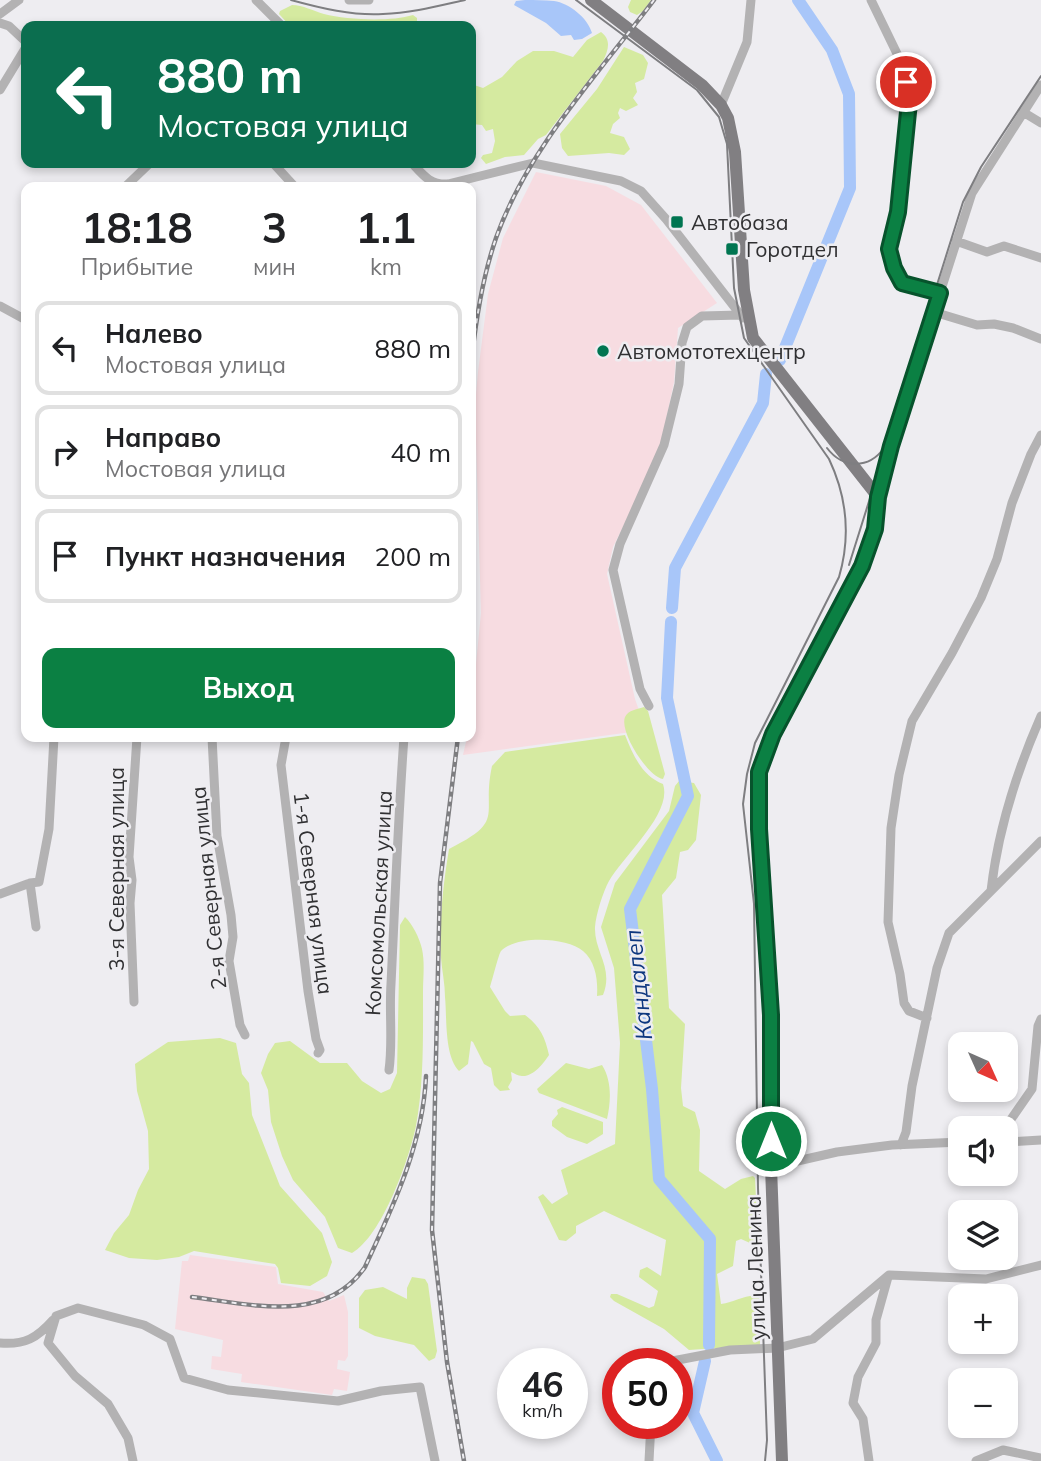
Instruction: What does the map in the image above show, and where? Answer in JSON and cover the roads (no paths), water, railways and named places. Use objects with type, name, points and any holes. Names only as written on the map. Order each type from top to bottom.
[{"type":"main road","points":[[591,0],[702,85],[729,118],[735,152],[744,290],[753,338],[878,497]]},
{"type":"main road","name":"улица Ленина","points":[[782,1461],[771,1167],[771,1015],[759,829],[759,772],[773,734],[862,566],[875,529],[878,497]]},
{"type":"street","points":[[0,14],[19,0]]},
{"type":"street","points":[[256,0],[277,21]]},
{"type":"street","points":[[349,0],[369,0]]},
{"type":"street","points":[[721,105],[747,42],[751,0]]},
{"type":"street","points":[[871,0],[903,66],[910,97],[898,212],[889,249],[894,268],[902,283],[940,293]]},
{"type":"street","points":[[0,23],[9,26],[21,39]]},
{"type":"street","points":[[0,90],[21,54]]},
{"type":"street","name":"улица Ленина","points":[[878,497],[975,186],[1040,89]]},
{"type":"street","points":[[1023,112],[1041,123]]},
{"type":"street","points":[[456,182],[533,163],[621,181],[641,191],[740,315],[753,338]]},
{"type":"street","points":[[130,182],[145,168]]},
{"type":"street","points":[[278,168],[290,182]]},
{"type":"street","points":[[956,241],[987,252],[1004,246],[1041,258]]},
{"type":"street","points":[[0,306],[21,317]]},
{"type":"street","points":[[934,312],[977,325],[994,324],[1013,328],[1041,339]]},
{"type":"street","points":[[649,706],[640,689],[613,570],[620,544],[664,445],[679,384],[682,343],[687,327],[702,316],[740,315]]},
{"type":"street","points":[[927,1018],[909,1011],[904,1003],[888,922],[891,828],[899,775],[912,721],[981,598],[998,559],[1012,503],[1041,435]]},
{"type":"street","points":[[991,891],[1000,832],[1010,795],[1041,716]]},
{"type":"street","points":[[0,894],[30,883],[39,883],[49,829],[54,742]]},
{"type":"street","name":"3-я Северная улица","points":[[134,1002],[130,903],[132,880],[129,857],[137,742]]},
{"type":"street","name":"2-я Северная улица","points":[[212,742],[217,836],[233,937],[229,961],[244,1035]]},
{"type":"street","name":"1-я Северная улица","points":[[285,742],[281,765],[308,991],[320,1050],[318,1053]]},
{"type":"street","name":"Комсомольская улица","points":[[389,1070],[394,890],[404,742]]},
{"type":"street","points":[[901,1145],[906,1132],[912,1086],[937,968],[949,933],[1041,841]]},
{"type":"street","points":[[30,883],[36,927]]},
{"type":"street","points":[[1013,1116],[1032,1089],[1038,1026],[1041,1020]]},
{"type":"street","points":[[1018,1141],[1041,1140]]},
{"type":"street","points":[[771,1167],[837,1152],[948,1143]]},
{"type":"street","points":[[693,1357],[730,1350],[777,1348],[813,1339],[889,1275],[986,1279],[1041,1265]]},
{"type":"street","points":[[869,1461],[863,1419],[853,1403],[858,1377],[876,1343],[876,1320],[889,1275]]},
{"type":"street","points":[[0,1343],[15,1344],[39,1336],[56,1315],[78,1308],[144,1325],[170,1339],[184,1378],[228,1390],[338,1401],[381,1391],[420,1387],[435,1461]]},
{"type":"street","points":[[56,1315],[48,1343],[75,1376],[108,1404],[128,1438],[133,1461]]},
{"type":"street","points":[[649,1461],[650,1439]]},
{"type":"street","points":[[976,1461],[1003,1450],[1015,1457],[1041,1458]]},
{"type":"water","points":[[516,1],[554,1],[566,5],[582,17],[592,33],[574,40],[571,35],[561,36],[546,23],[514,5]]},
{"type":"waterway","name":"Кандалеп","points":[[780,360],[850,188],[849,94],[832,50],[798,0]]},
{"type":"waterway","name":"Кандалеп","points":[[672,608],[675,568],[763,403],[766,374]]},
{"type":"waterway","name":"Кандалеп","points":[[671,622],[667,698],[688,796],[630,909],[652,1089],[659,1179],[710,1239],[709,1345]]},
{"type":"waterway","name":"Кандалеп","points":[[705,1361],[693,1413],[717,1461]]},
{"type":"tram line","points":[[291,0],[360,14],[414,11],[465,0]]},
{"type":"tram line","points":[[576,0],[697,90],[719,117],[727,144],[734,288],[744,338],[829,459],[840,488],[845,517],[845,547],[839,577],[755,743],[743,804],[754,904],[758,1188],[767,1440],[765,1461]]},
{"type":"tram line","points":[[849,565],[963,202],[981,167],[1041,76]]},
{"type":"tram line","points":[[827,448],[841,460],[856,464],[871,460],[884,448]]},
{"type":"railway","points":[[476,324],[496,238],[526,174],[566,114],[654,0]]},
{"type":"railway","points":[[457,742],[440,883],[432,1230],[447,1362],[464,1461]]},
{"type":"railway","points":[[192,1297],[262,1306],[285,1306],[308,1304],[329,1297],[348,1285],[365,1267],[405,1175],[419,1126],[426,1076]]},
{"type":"place","name":"Автобаза","points":[[677,222]]},
{"type":"place","name":"Горотдел","points":[[732,249]]},
{"type":"place","name":"Автомототехцентр","points":[[603,351]]}]
